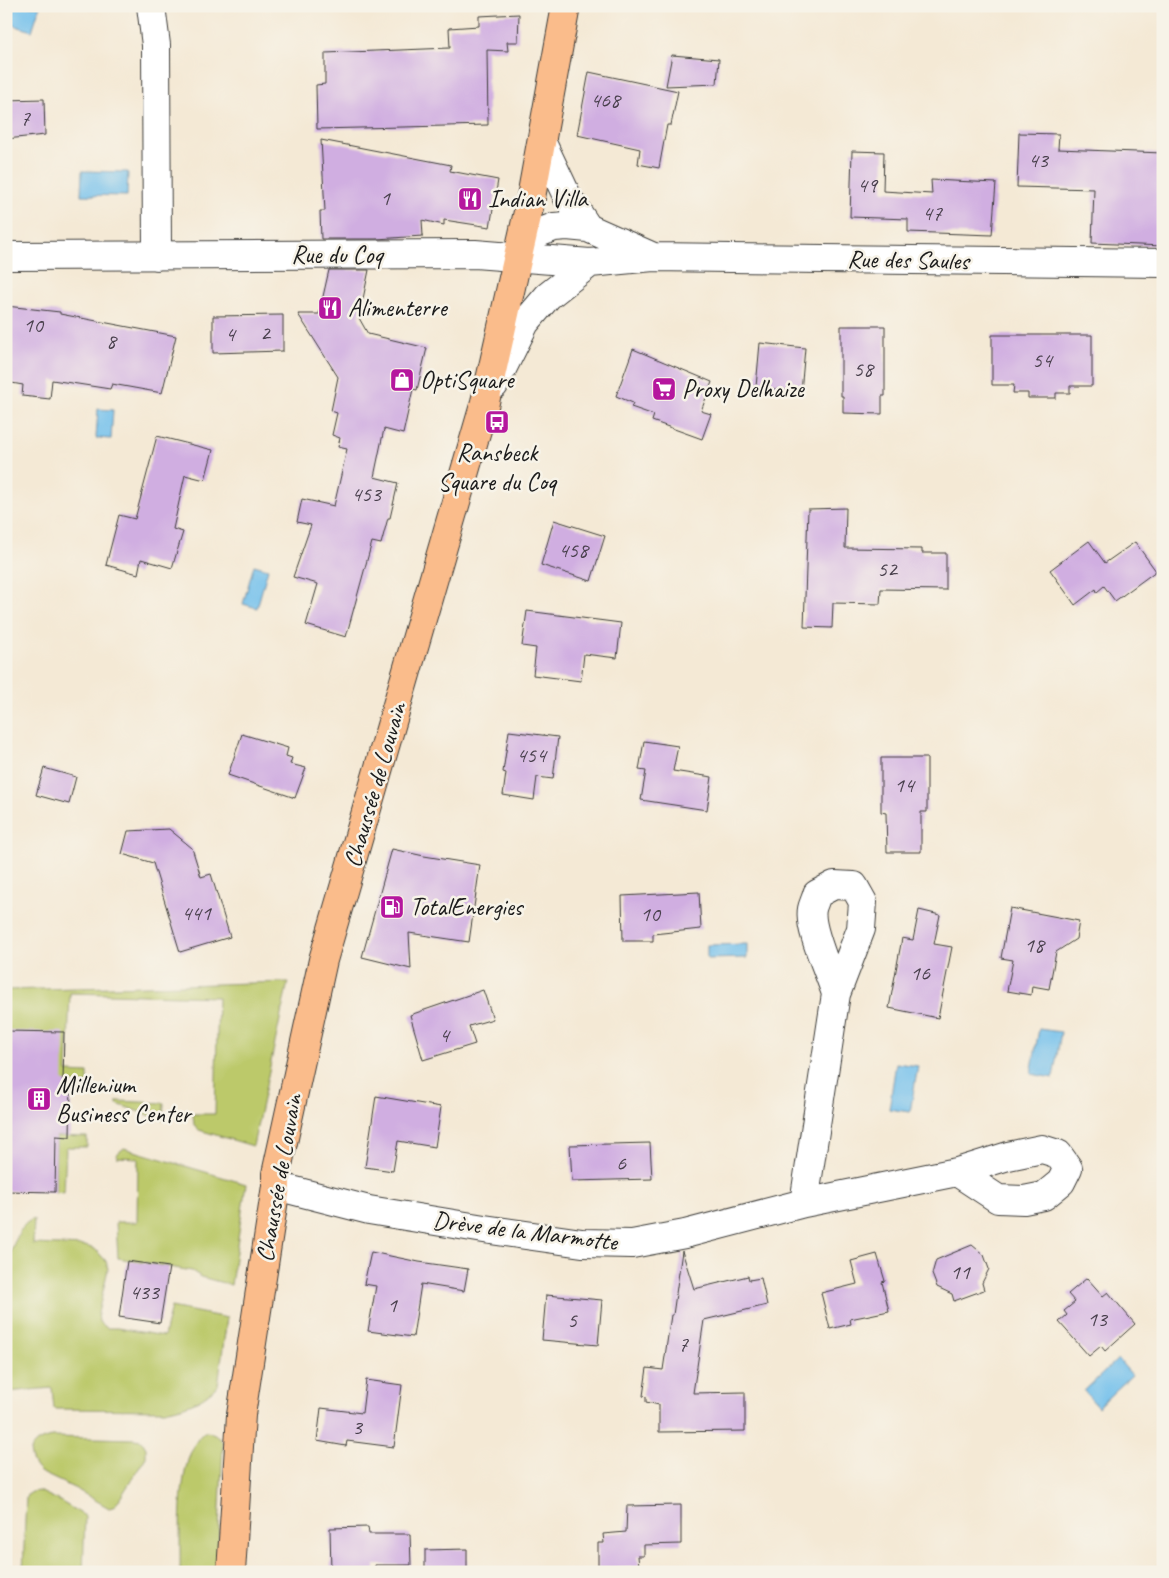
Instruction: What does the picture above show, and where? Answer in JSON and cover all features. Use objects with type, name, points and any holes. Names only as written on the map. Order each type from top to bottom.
[{"type":"main road","name":"Chaussée de Louvain","points":[[231,1572],[241,1415],[276,1186],[276,1174],[323,960],[485,402],[542,143],[566,6]]},
{"type":"street","points":[[151,6],[156,45],[157,256]]},
{"type":"street","points":[[542,143],[568,198],[588,228]]},
{"type":"street","name":"Rue des Saules","points":[[518,257],[536,234],[554,227],[567,226],[588,228],[653,257]]},
{"type":"street","name":"Rue du Coq","points":[[6,256],[414,254],[518,257]]},
{"type":"street","name":"Rue des Saules","points":[[518,257],[590,262],[653,257],[1163,263]]},
{"type":"street","points":[[485,402],[525,324],[548,296],[590,262]]},
{"type":"street","points":[[804,1203],[836,994]]},
{"type":"street","name":"Drève de la Marmotte","points":[[276,1186],[369,1210],[484,1229],[582,1243],[632,1244],[685,1234],[804,1203],[957,1172]]},
{"type":"green space","points":[[288,982],[253,1146],[199,1130],[194,1125],[193,1114],[215,1114],[218,997],[70,993],[67,1072],[88,1073],[88,1084],[63,1082],[6,1031],[6,990]]},
{"type":"green space","points":[[117,1101],[164,1103],[163,1120],[117,1104]]},
{"type":"green space","points":[[56,1136],[87,1137],[87,1147],[66,1147],[64,1193],[55,1192]]},
{"type":"green space","points":[[124,1148],[246,1184],[231,1285],[201,1277],[192,1271],[118,1258],[116,1222],[137,1222],[138,1158],[117,1157],[117,1154]]},
{"type":"green space","points":[[34,1219],[33,1244],[85,1246],[95,1249],[106,1261],[108,1269],[98,1313],[99,1322],[107,1328],[164,1336],[171,1307],[227,1318],[218,1385],[207,1395],[195,1402],[169,1410],[54,1409],[52,1388],[6,1392],[8,1260],[20,1230],[29,1221]]},
{"type":"green space","points":[[204,1432],[215,1434],[223,1443],[217,1572],[180,1572],[180,1518],[184,1478],[188,1460],[195,1444]]},
{"type":"green space","points":[[53,1437],[141,1440],[146,1448],[146,1457],[117,1503],[109,1508],[76,1489],[40,1472],[36,1467],[30,1450],[40,1441]]},
{"type":"green space","points":[[39,1491],[85,1516],[83,1572],[23,1572],[26,1496],[32,1492]]},
{"type":"water","points":[[15,6],[40,6],[32,31],[9,24]]},
{"type":"water","points":[[82,171],[128,172],[127,196],[81,195]]},
{"type":"water","points":[[98,409],[113,410],[111,439],[96,438]]},
{"type":"water","points":[[254,565],[268,569],[257,608],[243,604]]},
{"type":"water","points":[[747,944],[747,958],[707,959],[707,945]]},
{"type":"water","points":[[1039,1029],[1061,1032],[1053,1078],[1031,1074]]},
{"type":"water","points":[[896,1063],[918,1066],[910,1112],[889,1109]]},
{"type":"water","points":[[1118,1359],[1132,1375],[1098,1407],[1084,1391]]},
{"type":"building","points":[[519,14],[518,42],[507,42],[508,51],[487,50],[488,125],[317,129],[316,85],[325,84],[325,53],[450,48],[449,28],[479,26],[479,16]]},
{"type":"building","points":[[672,55],[719,59],[717,84],[666,86]]},
{"type":"building","points":[[589,72],[678,91],[671,125],[667,125],[659,168],[638,164],[640,149],[577,135]]},
{"type":"building","points":[[44,99],[45,135],[6,139],[6,100]]},
{"type":"building","points":[[1019,133],[1059,134],[1058,149],[1163,153],[1163,246],[1092,243],[1094,189],[1017,187]]},
{"type":"building","points":[[321,140],[451,165],[450,171],[498,180],[490,227],[444,220],[444,225],[422,220],[423,236],[376,239],[321,239],[320,211],[325,211]]},
{"type":"building","points":[[852,151],[884,152],[883,191],[932,194],[931,180],[996,183],[992,235],[908,232],[908,219],[850,217]]},
{"type":"building","points":[[329,270],[369,270],[359,318],[368,334],[427,348],[417,390],[413,389],[403,434],[384,429],[374,477],[398,483],[390,518],[388,518],[381,544],[372,542],[346,637],[306,625],[318,584],[293,577],[311,525],[297,522],[302,499],[334,506],[347,449],[338,447],[340,438],[332,435],[337,413],[331,411],[338,377],[298,314],[319,314]]},
{"type":"building","points":[[6,306],[60,312],[60,314],[176,336],[162,393],[112,384],[110,389],[52,380],[50,399],[22,396],[23,385],[6,382]]},
{"type":"building","points":[[283,315],[283,351],[213,353],[213,316]]},
{"type":"building","points":[[841,326],[885,326],[885,396],[882,396],[882,414],[843,413],[843,396],[841,396]]},
{"type":"building","points":[[992,335],[1092,335],[1092,386],[1070,386],[1070,393],[1056,393],[1056,398],[1028,398],[1028,393],[1013,393],[1014,385],[992,385]]},
{"type":"building","points":[[760,343],[805,348],[801,392],[756,387]]},
{"type":"building","name":"Proxy Delhaize","points":[[633,349],[712,382],[701,411],[711,414],[702,439],[652,421],[654,415],[631,407],[633,403],[616,396]]},
{"type":"building","points":[[157,436],[213,450],[205,480],[185,475],[173,529],[183,532],[172,568],[141,559],[138,574],[106,565],[119,515],[135,519]]},
{"type":"building","points":[[846,508],[845,548],[922,549],[922,553],[946,553],[946,590],[881,589],[880,604],[833,603],[832,628],[804,627],[808,509]]},
{"type":"building","points":[[554,520],[605,536],[591,581],[541,565]]},
{"type":"building","points":[[1089,541],[1105,563],[1135,542],[1156,571],[1115,601],[1104,586],[1097,592],[1096,589],[1075,605],[1050,570]]},
{"type":"building","points":[[527,611],[621,623],[617,658],[584,654],[581,681],[533,675],[536,648],[522,646]]},
{"type":"building","points":[[509,731],[558,737],[553,779],[537,777],[534,800],[503,795],[506,773],[503,772]]},
{"type":"building","points":[[242,734],[288,748],[286,756],[292,758],[290,764],[306,768],[295,798],[228,775]]},
{"type":"building","points":[[644,741],[678,746],[673,771],[712,777],[707,810],[641,800],[646,771],[639,770]]},
{"type":"building","points":[[881,758],[927,758],[927,812],[921,812],[921,852],[887,852],[886,813],[881,812]]},
{"type":"building","points":[[44,768],[76,777],[69,804],[36,795]]},
{"type":"building","points":[[169,829],[192,848],[201,877],[211,874],[230,937],[180,952],[153,863],[122,854],[128,831]]},
{"type":"building","points":[[392,849],[480,865],[469,942],[409,933],[411,969],[362,957]]},
{"type":"building","points":[[699,892],[701,929],[653,934],[653,941],[623,941],[622,896]]},
{"type":"building","points":[[1010,908],[1079,921],[1076,939],[1056,952],[1049,989],[1032,986],[1031,995],[1007,991],[1013,960],[1001,958]]},
{"type":"building","points":[[919,910],[940,915],[934,944],[952,947],[938,1018],[889,1008],[902,938],[913,940]]},
{"type":"building","points":[[483,990],[493,1019],[469,1026],[475,1044],[423,1060],[410,1015]]},
{"type":"building","name":"Millenium Business Center","points":[[6,1031],[64,1032],[63,1082],[71,1083],[70,1137],[56,1136],[55,1192],[6,1191]]},
{"type":"building","points":[[376,1096],[441,1107],[435,1147],[398,1141],[393,1171],[365,1167]]},
{"type":"building","points":[[650,1143],[652,1179],[572,1181],[570,1145]]},
{"type":"building","points":[[972,1245],[984,1255],[989,1269],[982,1283],[984,1290],[954,1301],[952,1294],[937,1287],[932,1274],[936,1260]]},
{"type":"building","points":[[682,1251],[694,1289],[748,1276],[749,1280],[761,1278],[767,1305],[704,1320],[693,1393],[745,1392],[745,1431],[659,1432],[659,1405],[646,1402],[646,1397],[643,1396],[647,1368],[663,1370]]},
{"type":"building","points":[[371,1252],[419,1262],[468,1269],[464,1291],[421,1284],[413,1337],[368,1331],[376,1286],[364,1284]]},
{"type":"building","points":[[877,1254],[885,1281],[882,1282],[889,1311],[850,1319],[851,1324],[830,1329],[821,1293],[857,1284],[851,1261]]},
{"type":"building","points":[[127,1261],[169,1267],[160,1323],[119,1317]]},
{"type":"building","points":[[1087,1278],[1103,1296],[1108,1292],[1135,1324],[1105,1351],[1101,1346],[1089,1356],[1059,1322],[1067,1315],[1064,1311],[1075,1302],[1068,1294]]},
{"type":"building","points":[[546,1295],[602,1300],[598,1345],[542,1340]]},
{"type":"building","points":[[366,1380],[402,1385],[394,1447],[347,1441],[346,1446],[317,1441],[321,1408],[362,1413]]},
{"type":"building","points":[[681,1505],[681,1544],[644,1545],[644,1556],[638,1556],[639,1567],[598,1569],[598,1543],[604,1543],[603,1534],[626,1532],[627,1506]]},
{"type":"building","points":[[368,1527],[369,1534],[410,1534],[411,1565],[375,1565],[375,1570],[331,1572],[330,1528]]},
{"type":"building","points":[[467,1549],[467,1572],[425,1572],[425,1550]]},
{"type":"place","name":"Indian Villa","points":[[470,199]]},
{"type":"place","name":"Alimenterre","points":[[330,308]]},
{"type":"place","name":"OptiSquare","points":[[402,380]]},
{"type":"place","name":"Proxy Delhaize","points":[[664,389]]},
{"type":"place","name":"Ransbeck Square du Coq","points":[[497,422]]},
{"type":"place","name":"TotalEnergies","points":[[392,907]]},
{"type":"place","name":"Millenium Business Center","points":[[39,1099]]}]
